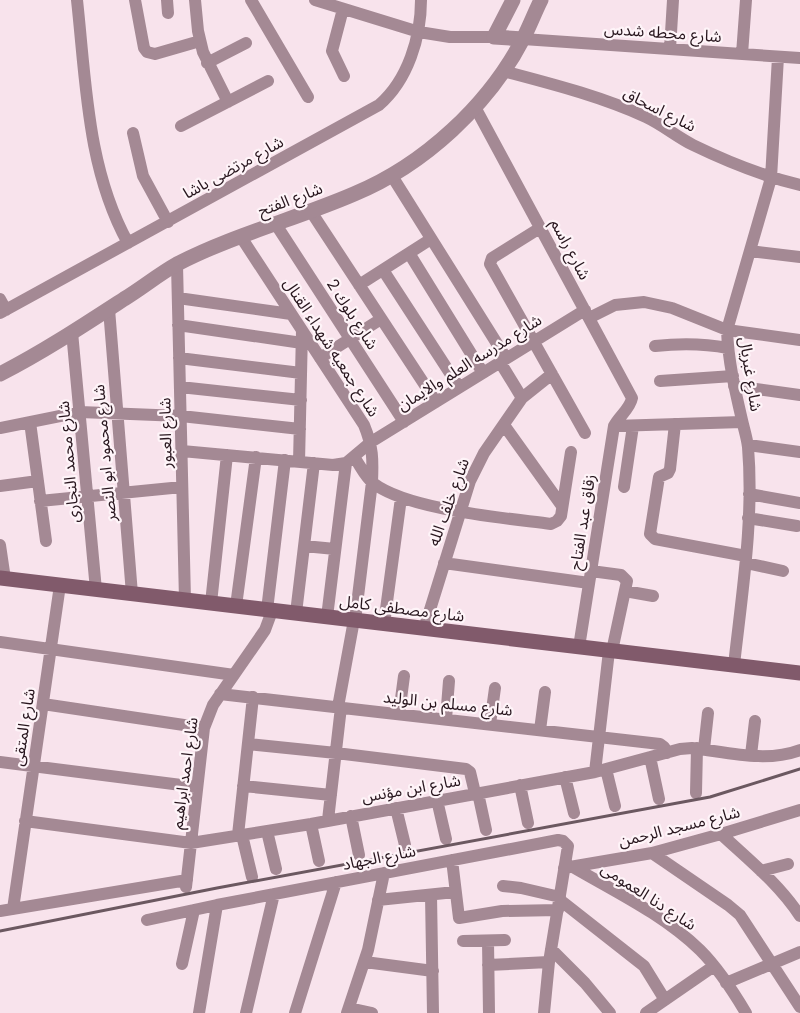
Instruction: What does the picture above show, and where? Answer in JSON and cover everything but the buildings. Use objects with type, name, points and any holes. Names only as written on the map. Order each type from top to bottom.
[{"type":"main road","name":"شارع مصطفى كامل","points":[[3,579],[800,673]]},
{"type":"street","points":[[77,0],[92,138],[110,206],[128,243]]},
{"type":"street","points":[[135,0],[144,48],[147,52],[155,54],[200,41]]},
{"type":"street","points":[[195,0],[200,41],[207,63],[228,102]]},
{"type":"street","points":[[252,0],[308,97]]},
{"type":"street","points":[[315,0],[328,2],[343,9],[419,32],[450,37],[524,39]]},
{"type":"street","name":"شارع مرتضى باشا","points":[[2,308],[168,222],[379,105],[393,91],[407,64],[419,32],[421,0]]},
{"type":"street","points":[[494,37],[513,0]]},
{"type":"street","name":"شارع الفتح","points":[[0,374],[32,358],[177,265],[275,223],[354,194],[392,176],[448,134],[475,107],[524,39],[541,0]]},
{"type":"street","points":[[670,49],[673,0]]},
{"type":"street","points":[[742,54],[746,0]]},
{"type":"street","points":[[343,9],[332,51],[344,76]]},
{"type":"street","name":"شارع محطه شدس","points":[[524,39],[800,58]]},
{"type":"street","points":[[207,63],[246,42]]},
{"type":"street","name":"شارع غبريال","points":[[735,665],[746,560],[749,494],[748,445],[728,348],[728,330],[771,178],[778,57]]},
{"type":"street","name":"شارع اسحاق","points":[[503,71],[613,103],[648,118],[713,154],[771,178],[800,185]]},
{"type":"street","points":[[181,126],[268,81]]},
{"type":"street","name":"شارع راسم","points":[[475,107],[631,395],[628,407]]},
{"type":"street","points":[[133,133],[143,176],[168,222]]},
{"type":"street","points":[[392,176],[503,360],[522,398]]},
{"type":"street","points":[[310,210],[436,402]]},
{"type":"street","name":"شارع بلوك 2","points":[[275,223],[404,422]]},
{"type":"street","points":[[540,228],[492,258],[490,262],[585,433]]},
{"type":"street","name":"شارع جمعيه شهداء القنال","points":[[241,237],[291,314],[302,337],[320,358],[364,425],[371,442],[372,483],[355,620],[340,707],[328,820]]},
{"type":"street","points":[[359,285],[431,239]]},
{"type":"street","points":[[750,251],[800,257]]},
{"type":"street","points":[[408,253],[483,373]]},
{"type":"street","name":"شارع العبور","points":[[177,265],[185,600]]},
{"type":"street","points":[[383,270],[459,387]]},
{"type":"street","points":[[178,298],[291,314]]},
{"type":"street","name":"شارع مدرسه العلم والايمان","points":[[350,460],[371,442],[533,342],[587,314],[615,305],[644,302],[672,308],[728,330],[800,340]]},
{"type":"street","name":"شارع محمود ابو النصر","points":[[109,309],[132,594]]},
{"type":"street","points":[[320,358],[381,319]]},
{"type":"street","points":[[178,325],[302,337],[299,462]]},
{"type":"street","name":"شارع محمد النجارى","points":[[72,332],[96,590]]},
{"type":"street","points":[[655,346],[696,343],[728,348]]},
{"type":"street","points":[[179,358],[302,373]]},
{"type":"street","name":"شارع خلف الله","points":[[424,629],[470,481],[484,453],[522,398],[552,374]]},
{"type":"street","points":[[660,381],[734,381],[800,395]]},
{"type":"street","points":[[180,387],[301,400]]},
{"type":"street","name":"زقاق عبد الفتاح","points":[[579,647],[614,426],[619,416],[628,407]]},
{"type":"street","points":[[0,428],[80,412],[181,416],[300,429]]},
{"type":"street","points":[[30,422],[46,541]]},
{"type":"street","points":[[614,426],[742,422]]},
{"type":"street","points":[[675,424],[670,470],[659,477],[651,519],[650,530],[655,539],[783,571]]},
{"type":"street","points":[[504,425],[562,506]]},
{"type":"street","points":[[624,487],[633,426]]},
{"type":"street","points":[[748,445],[800,452]]},
{"type":"street","points":[[182,451],[333,465],[350,460]]},
{"type":"street","points":[[350,460],[372,483],[401,498],[460,511],[551,524],[559,519],[571,452]]},
{"type":"street","points":[[212,603],[227,455]]},
{"type":"street","points":[[236,606],[255,458]]},
{"type":"street","name":"شارع احمد ابراهيم","points":[[13,909],[186,884],[204,728],[213,705],[265,630],[285,460]]},
{"type":"street","points":[[327,617],[335,549],[350,460]]},
{"type":"street","points":[[296,614],[314,463]]},
{"type":"street","points":[[0,486],[38,481]]},
{"type":"street","points":[[40,501],[182,488]]},
{"type":"street","points":[[749,494],[800,503]]},
{"type":"street","points":[[384,624],[401,498]]},
{"type":"street","points":[[748,518],[797,526]]},
{"type":"street","points":[[0,545],[3,579]]},
{"type":"street","points":[[304,546],[335,549]]},
{"type":"street","points":[[444,563],[590,577],[623,576],[627,581],[611,651],[599,736],[600,770],[615,806]]},
{"type":"street","name":"شارع المتقى","points":[[13,909],[60,585]]},
{"type":"street","points":[[625,591],[653,596]]},
{"type":"street","points":[[0,642],[234,675]]},
{"type":"street","points":[[399,714],[404,676]]},
{"type":"street","points":[[446,719],[449,681]]},
{"type":"street","points":[[490,724],[495,688]]},
{"type":"street","points":[[540,730],[544,692]]},
{"type":"street","name":"شارع مسلم بن الوليد","points":[[220,694],[660,744],[668,753]]},
{"type":"street","points":[[252,877],[240,835],[253,697]]},
{"type":"street","points":[[43,704],[204,728]]},
{"type":"street","points":[[696,793],[700,749],[708,713]]},
{"type":"street","points":[[751,755],[755,721]]},
{"type":"street","points":[[248,744],[466,769],[470,772],[486,830]]},
{"type":"street","name":"شارع ابن مؤنس","points":[[25,821],[191,843],[311,824],[565,777],[680,749],[751,755],[783,755],[800,750]]},
{"type":"street","points":[[650,757],[659,798]]},
{"type":"street","points":[[0,762],[197,787]]},
{"type":"street","points":[[565,777],[574,813]]},
{"type":"street","points":[[520,785],[528,823]]},
{"type":"street","points":[[243,786],[331,795]]},
{"type":"street","points":[[437,800],[446,839]]},
{"type":"street","points":[[396,808],[405,845]]},
{"type":"street","name":"شارع مسجد الرحمن","points":[[569,867],[652,853],[800,810]]},
{"type":"street","points":[[351,816],[359,855]]},
{"type":"street","points":[[311,824],[319,861]]},
{"type":"street","points":[[267,831],[276,869]]},
{"type":"street","points":[[721,834],[787,897],[800,916]]},
{"type":"street","name":"شارع الجهاد","points":[[147,920],[558,840],[568,846],[569,867]]},
{"type":"street","points":[[652,853],[729,905],[740,915],[800,1007]]},
{"type":"street","points":[[452,860],[459,918],[559,902]]},
{"type":"street","points":[[761,871],[788,864]]},
{"type":"street","points":[[547,1010],[550,955],[559,902],[569,867]]},
{"type":"street","name":"شارع دنا العمومى","points":[[569,867],[642,908],[685,937],[714,966],[742,1011]]},
{"type":"street","points":[[372,1013],[348,1010],[365,962],[384,873]]},
{"type":"street","points":[[296,1013],[336,882]]},
{"type":"street","points":[[503,886],[521,888],[559,902],[644,966],[665,1000]]},
{"type":"street","points":[[378,900],[455,892]]},
{"type":"street","points":[[246,1013],[274,894]]},
{"type":"street","points":[[431,895],[434,1013]]},
{"type":"street","points":[[199,1013],[217,905]]},
{"type":"street","points":[[0,911],[13,909]]},
{"type":"street","points":[[182,964],[194,910]]},
{"type":"street","points":[[488,940],[489,1013]]},
{"type":"street","points":[[463,941],[505,940]]},
{"type":"street","points":[[726,983],[800,952]]},
{"type":"street","points":[[488,964],[550,955],[579,975],[610,1013]]},
{"type":"street","points":[[365,962],[433,971]]},
{"type":"street","points":[[646,1013],[714,966]]},
{"type":"railway","points":[[0,931],[217,888],[710,797],[800,769]]}]
